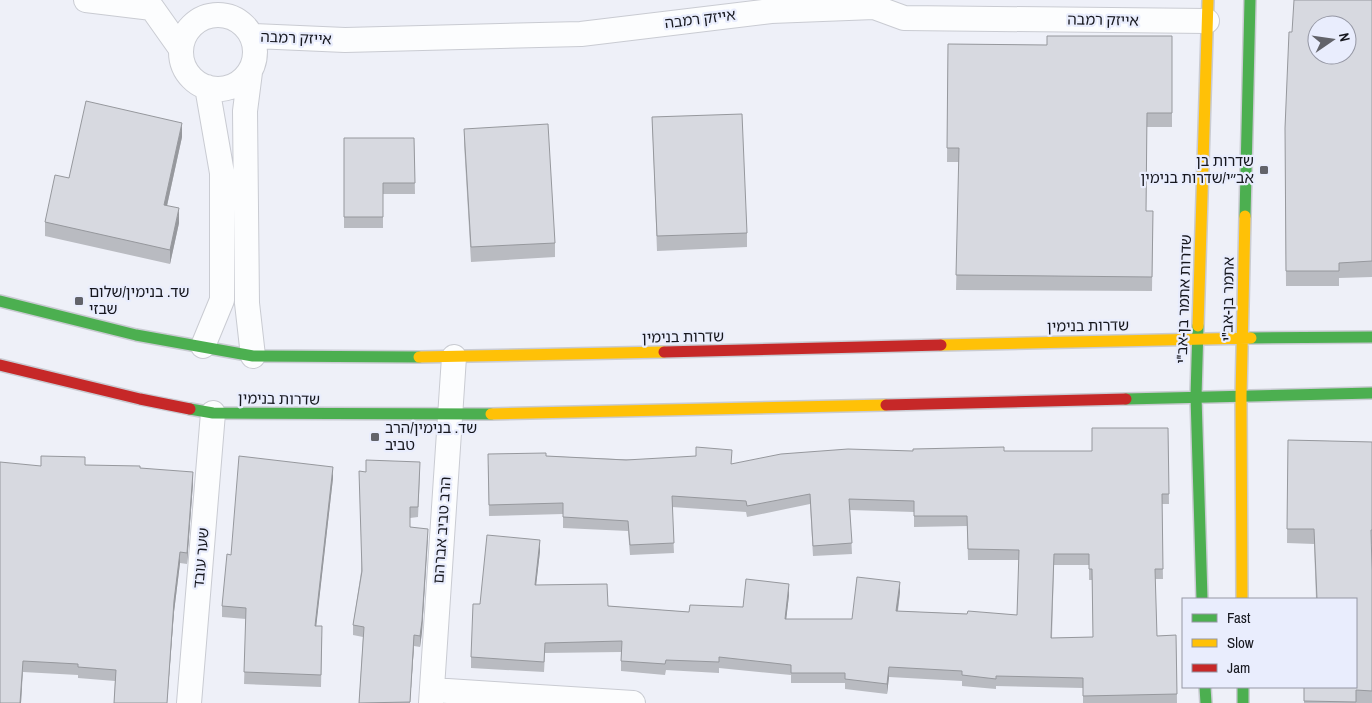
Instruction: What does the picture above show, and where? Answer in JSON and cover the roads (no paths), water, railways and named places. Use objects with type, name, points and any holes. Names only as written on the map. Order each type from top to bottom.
[{"type":"main road","name":"אתמר בן-אב\"י","points":[[1242,598],[1241,396],[1250,0]]},
{"type":"main road","name":"שדרות אתמר בן-אב\"י","points":[[1202,598],[1196,396],[1207,10]]},
{"type":"main road","name":"שדרות בנימין","points":[[0,301],[136,334],[253,356],[454,357],[1197,339],[1372,337]]},
{"type":"main road","name":"שדרות בנימין","points":[[5,369],[213,413],[449,415],[1372,393]]},
{"type":"main road","points":[[1205,688],[1206,703]]},
{"type":"main road","points":[[1243,688],[1243,703]]},
{"type":"street","points":[[86,0],[152,8],[181,49]]},
{"type":"street","name":"אייזק רמבה","points":[[252,36],[345,40],[581,34],[770,11],[874,4],[904,18],[1207,10]]},
{"type":"street","points":[[250,72],[242,81],[231,87],[219,89],[207,87],[196,81],[188,73],[182,61],[181,49],[184,37],[191,26],[213,8],[246,26],[252,36],[255,54],[250,72],[245,112],[246,304],[253,356]]},
{"type":"street","points":[[203,346],[222,300],[222,173],[207,87]]},
{"type":"street","name":"הרב טביב אברהם","points":[[431,697],[454,357]]},
{"type":"street","name":"שער עובד","points":[[189,703],[213,413]]},
{"type":"street","points":[[431,697],[633,703]]},
{"type":"place","name":"שדרות בן אב״י/שדרות בנימין","points":[[1264,170]]},
{"type":"place","name":"שד. בנימין/שלום שבזי","points":[[79,301]]},
{"type":"place","name":"שד. בנימין/הרב טביב","points":[[375,437]]}]
